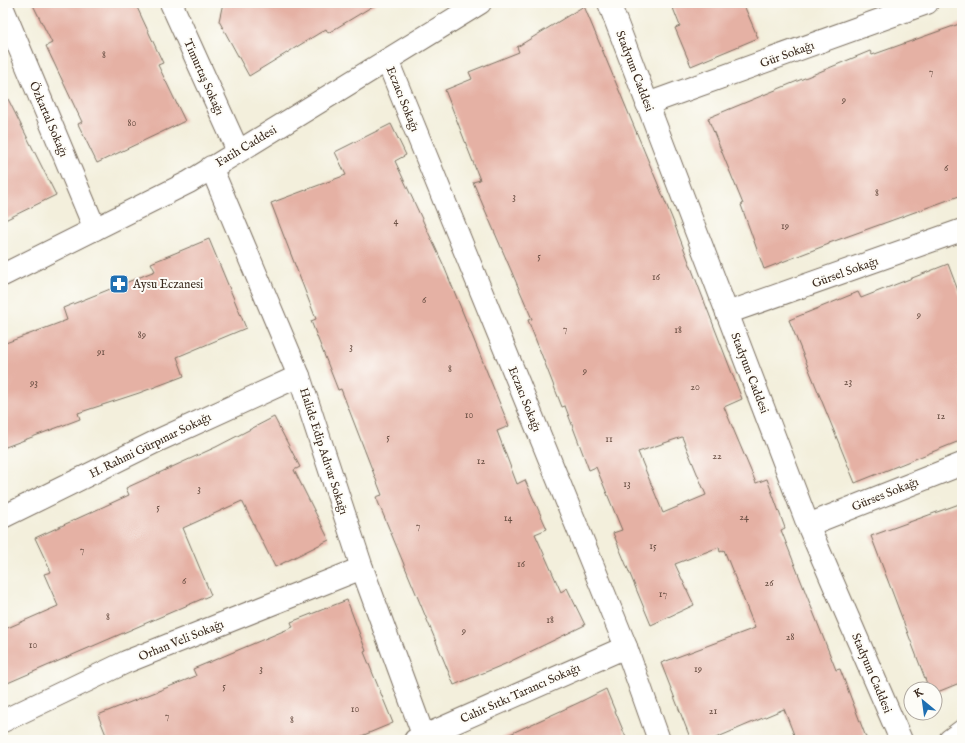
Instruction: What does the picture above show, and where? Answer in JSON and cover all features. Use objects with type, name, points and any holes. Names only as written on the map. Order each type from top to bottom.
[{"type":"street","name":"Timurtaş Sokağı","points":[[171,3],[238,151]]},
{"type":"street","name":"Fatih Caddesi","points":[[3,275],[189,182],[211,167],[480,3]]},
{"type":"street","name":"Stadyum Caddesi","points":[[609,3],[808,525],[901,740]]},
{"type":"street","name":"Gür Sokağı","points":[[647,104],[927,3]]},
{"type":"street","name":"Özkartal Sokağı","points":[[3,9],[95,229]]},
{"type":"street","name":"Eczacı Sokağı","points":[[387,60],[626,647],[659,740]]},
{"type":"street","name":"Halide Edip Adıvar Sokağı","points":[[211,167],[299,376],[362,568],[421,739]]},
{"type":"street","name":"Gürsel Sokağı","points":[[727,314],[962,230]]},
{"type":"street","name":"H. Rahmi Gürpınar Sokağı","points":[[3,517],[159,440],[299,376]]},
{"type":"street","name":"Gürses Sokağı","points":[[808,525],[962,464]]},
{"type":"street","name":"Orhan Veli Sokağı","points":[[3,721],[126,662],[362,568]]},
{"type":"street","name":"Cahit Sıtkı Tarancı Sokağı","points":[[421,739],[626,647]]},
{"type":"street","points":[[950,740],[962,730]]},
{"type":"building","points":[[32,3],[135,3],[163,63],[158,65],[185,121],[97,163],[78,124],[82,122],[46,46],[52,43]]},
{"type":"building","points":[[223,3],[378,3],[328,33],[326,29],[249,76],[219,21]]},
{"type":"building","points":[[671,3],[743,3],[758,38],[691,66],[675,28],[680,26]]},
{"type":"building","points":[[584,6],[672,218],[742,399],[724,407],[756,483],[767,479],[785,528],[781,530],[836,670],[840,669],[867,740],[796,740],[784,709],[711,740],[691,740],[661,663],[755,628],[724,550],[720,552],[719,547],[675,564],[694,605],[651,625],[613,533],[622,530],[596,467],[589,470],[565,406],[562,407],[528,320],[532,319],[473,182],[480,180],[445,90],[472,79],[469,72],[519,52],[517,47]],"holes":[[[682,437],[706,495],[663,513],[638,452]]]},
{"type":"building","points":[[962,23],[962,195],[829,243],[764,269],[741,205],[743,204],[708,118],[870,51],[872,55]]},
{"type":"building","points":[[3,89],[56,195],[3,221]]},
{"type":"building","points":[[391,124],[406,155],[395,161],[443,264],[509,426],[497,431],[517,484],[525,480],[547,529],[535,534],[561,592],[567,588],[585,625],[505,664],[454,685],[376,497],[382,495],[341,389],[338,390],[311,321],[316,319],[271,203],[346,175],[335,152]]},
{"type":"building","points":[[209,239],[246,328],[177,357],[184,376],[139,393],[78,413],[80,419],[3,448],[3,344],[67,320],[63,308],[155,271],[151,263]]},
{"type":"building","points":[[948,264],[962,301],[962,440],[855,483],[789,320],[858,292],[861,298]]},
{"type":"building","points":[[274,417],[300,467],[294,470],[329,540],[275,567],[242,501],[183,528],[211,595],[3,685],[3,630],[58,606],[44,574],[51,572],[35,538],[129,495],[126,488],[216,447]]},
{"type":"building","points":[[962,503],[962,682],[943,690],[943,681],[926,681],[871,536]]},
{"type":"building","points":[[347,600],[366,651],[364,652],[393,723],[352,740],[108,740],[98,715],[196,676],[193,669],[293,627],[291,622]]},
{"type":"building","points":[[606,689],[627,740],[497,740],[578,703]]},
{"type":"place","name":"Aysu Eczanesi","points":[[119,284]]}]
